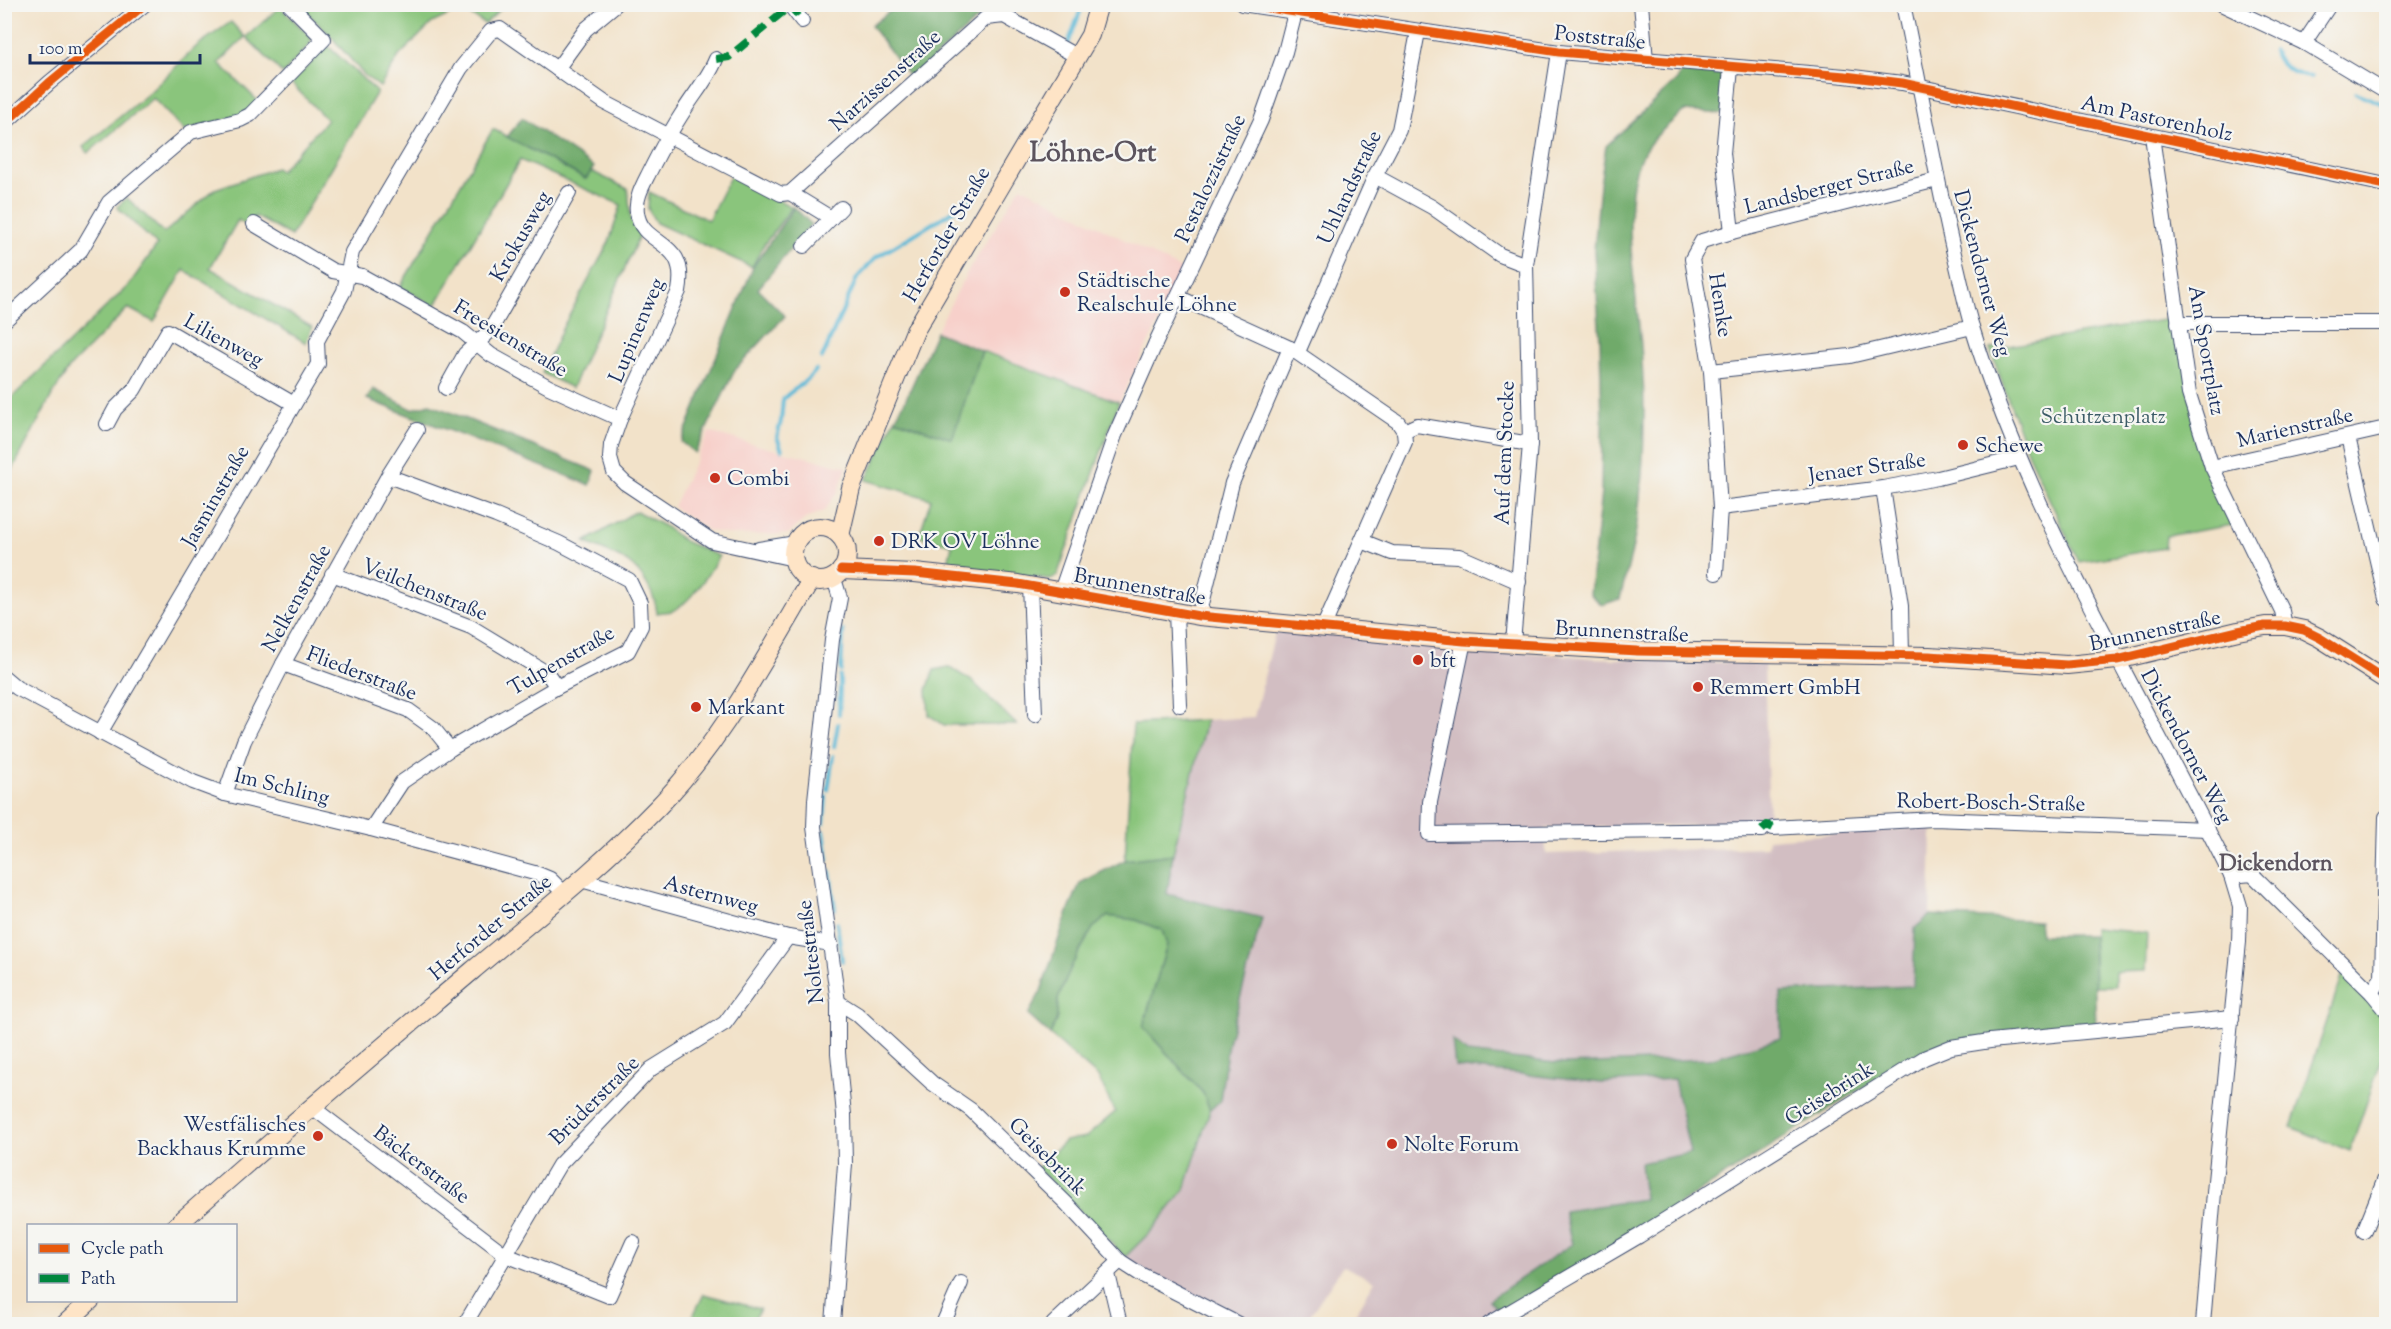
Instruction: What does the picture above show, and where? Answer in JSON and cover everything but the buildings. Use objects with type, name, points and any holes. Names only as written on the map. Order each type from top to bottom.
[{"type":"main road","name":"Herforder Straße","points":[[178,1224],[312,1107],[580,880],[659,806],[696,761],[735,708],[820,562],[915,331],[1078,57],[1090,35],[1099,12],[1099,4]]},
{"type":"main road","name":"Herforder Straße","points":[[823,527],[849,495]]},
{"type":"main road","name":"Brunnenstraße","points":[[823,527],[820,562],[885,571],[1030,585],[1198,616],[1464,640],[1637,651],[1957,657],[2067,665],[2117,660],[2238,631],[2265,626],[2285,626],[2304,630],[2320,638],[2386,680]]},
{"type":"main road","points":[[820,562],[810,529],[823,527]]},
{"type":"main road","points":[[65,1324],[89,1302]]},
{"type":"street","points":[[4,124],[49,83],[145,4]]},
{"type":"street","points":[[4,321],[81,250],[109,201],[191,132],[240,120],[250,115],[324,39],[289,4]]},
{"type":"street","points":[[557,69],[586,29],[616,4]]},
{"type":"street","name":"Poststraße","points":[[1242,4],[1559,52],[1845,76],[1902,83],[1920,88]]},
{"type":"street","points":[[1641,4],[1646,60]]},
{"type":"street","name":"Dickendorner Weg","points":[[1903,4],[1937,180],[1972,327],[2019,458],[2117,660],[2208,829],[2231,876],[2240,906],[2240,942],[2204,1324]]},
{"type":"street","points":[[2221,4],[2304,43],[2386,92]]},
{"type":"street","points":[[2304,43],[2330,4]]},
{"type":"street","points":[[790,5],[802,21]]},
{"type":"street","name":"Pestalozzistraße","points":[[1061,591],[1115,435],[1261,120],[1286,52],[1295,13]]},
{"type":"street","name":"Narzissenstraße","points":[[785,194],[986,18],[1004,16],[1078,57]]},
{"type":"street","name":"Jasminstraße","points":[[100,733],[318,364],[316,341],[344,291],[352,252],[461,68],[491,31],[500,29],[604,102],[785,194]]},
{"type":"street","name":"Uhlandstraße","points":[[1198,616],[1232,483],[1399,130],[1418,32]]},
{"type":"street","name":"Auf dem Stocke","points":[[1513,643],[1530,444],[1526,265],[1559,52]]},
{"type":"street","points":[[667,136],[711,71],[716,58]]},
{"type":"street","points":[[1731,68],[1723,153],[1732,232]]},
{"type":"street","name":"Am Pastorenholz","points":[[1920,88],[2386,185]]},
{"type":"street","name":"Lupinenweg","points":[[620,419],[678,291],[681,277],[677,257],[664,243],[651,236],[641,224],[637,213],[637,203],[643,185],[667,136]]},
{"type":"street","name":"Am Sportplatz","points":[[2152,136],[2189,394],[2212,467],[2282,611],[2285,626]]},
{"type":"street","points":[[1376,176],[1432,207],[1500,255],[1526,265]]},
{"type":"street","name":"Landsberger Straße","points":[[1732,232],[1937,180]]},
{"type":"street","name":"Krokusweg","points":[[446,388],[465,354],[490,331],[569,193]]},
{"type":"street","points":[[785,194],[831,218]]},
{"type":"street","points":[[804,246],[841,208]]},
{"type":"street","points":[[254,224],[333,271],[348,274]]},
{"type":"street","name":"Hemke","points":[[1716,573],[1720,508],[1711,371],[1692,259],[1702,242],[1732,232]]},
{"type":"street","name":"Freesienstraße","points":[[348,274],[362,276],[463,332],[491,355],[549,387],[620,419]]},
{"type":"street","points":[[1178,297],[1294,350],[1398,422],[1404,431],[1405,442],[1323,628]]},
{"type":"street","points":[[2178,323],[2386,323]]},
{"type":"street","points":[[1711,371],[1850,356],[1972,327]]},
{"type":"street","name":"Lilienweg","points":[[107,424],[115,409],[134,390],[168,331],[294,404]]},
{"type":"street","points":[[620,419],[611,445],[610,458],[614,472],[662,510],[712,541],[734,548],[820,562]]},
{"type":"street","points":[[1404,431],[1416,425],[1530,444]]},
{"type":"street","name":"Marienstraße","points":[[2212,467],[2386,428]]},
{"type":"street","name":"Nelkenstraße","points":[[225,794],[244,741],[283,664],[388,476],[417,430]]},
{"type":"street","points":[[2348,437],[2386,599]]},
{"type":"street","name":"Jenaer Straße","points":[[1720,508],[1883,488],[1938,478],[2019,458]]},
{"type":"street","name":"Tulpenstraße","points":[[371,829],[402,782],[450,749],[557,687],[627,651],[641,626],[640,603],[629,580],[559,543],[496,516],[388,476]]},
{"type":"street","points":[[1883,488],[1901,606],[1902,656]]},
{"type":"street","points":[[1362,541],[1392,553],[1459,556],[1519,582]]},
{"type":"street","name":"Noltestraße","points":[[820,562],[839,591],[815,800],[814,827],[838,1002],[838,1053],[844,1115],[844,1164],[833,1324]]},
{"type":"street","name":"Veilchenstraße","points":[[332,574],[471,627],[547,674],[557,687]]},
{"type":"street","points":[[1030,585],[1035,715]]},
{"type":"street","points":[[1176,613],[1180,705]]},
{"type":"street","name":"Robert-Bosch-Straße","points":[[1464,640],[1430,802],[1429,834],[1767,829],[1934,819],[2208,829]]},
{"type":"street","name":"Fliederstraße","points":[[283,664],[408,710],[433,728],[450,749]]},
{"type":"street","name":"Im Schling","points":[[4,677],[16,688],[193,782],[225,794],[371,829],[538,874],[550,879],[564,893]]},
{"type":"street","points":[[2372,993],[2382,977],[2383,968],[2386,817]]},
{"type":"street","points":[[2231,876],[2252,874],[2372,993],[2386,1010]]},
{"type":"street","name":"Asternweg","points":[[580,880],[788,937],[831,944]]},
{"type":"street","name":"Brüderstraße","points":[[465,1324],[559,1165],[651,1069],[725,1023],[788,937]]},
{"type":"street","name":"Geisebrink","points":[[838,1002],[857,1014],[932,1083],[971,1110],[1066,1203],[1120,1261],[1140,1274],[1238,1324]]},
{"type":"street","name":"Geisebrink","points":[[1489,1324],[1639,1236],[1933,1054],[1951,1047],[1990,1041],[2232,1018]]},
{"type":"street","name":"Bäckerstraße","points":[[312,1107],[506,1255],[609,1296],[633,1242]]},
{"type":"street","points":[[2364,1231],[2386,1176]]},
{"type":"street","points":[[1053,1324],[1120,1261]]},
{"type":"street","points":[[1108,1274],[1120,1324]]},
{"type":"street","points":[[943,1324],[961,1283]]},
{"type":"shaded area","points":[[1281,5],[1357,5],[1354,16]]},
{"type":"shaded area","name":"Städtische Realschule Löhne","points":[[1021,186],[1184,271],[1119,402],[936,332],[967,273]]},
{"type":"shaded area","points":[[709,432],[847,467],[838,491],[824,511],[805,519],[789,534],[731,535],[708,530],[673,507]]},
{"type":"shaded area","points":[[1276,629],[1592,658],[1764,664],[1769,824],[1545,828],[1546,854],[1767,847],[1768,839],[1932,827],[1930,915],[1915,928],[1913,986],[1781,992],[1781,1038],[1709,1059],[1565,1064],[1467,1053],[1453,1041],[1456,1067],[1602,1083],[1674,1079],[1690,1154],[1644,1199],[1564,1211],[1572,1244],[1489,1299],[1503,1316],[1490,1324],[1349,1324],[1375,1281],[1343,1266],[1304,1324],[1250,1324],[1154,1277],[1125,1257],[1153,1229],[1205,1130],[1210,1110],[1220,1101],[1228,1043],[1262,918],[1167,894],[1173,854],[1206,720],[1254,717]]},
{"type":"green space","points":[[299,5],[505,5],[485,24],[461,9],[432,23],[399,56],[380,87],[364,75],[329,34]]},
{"type":"green space","points":[[898,5],[989,5],[984,13],[911,79],[871,26]]},
{"type":"green space","points":[[280,7],[311,37],[311,43],[283,74],[246,37]]},
{"type":"green space","points":[[231,22],[245,37],[219,63],[258,101],[241,116],[184,131],[153,98],[88,153],[83,147],[149,93],[198,45]]},
{"type":"green space","points":[[328,46],[377,92],[291,236],[255,216],[249,227],[238,220],[210,268],[312,327],[306,343],[184,270],[154,322],[128,308],[70,367],[51,397],[7,480],[4,478],[4,405],[129,285],[157,245],[117,207],[127,198],[164,233],[215,189],[276,168],[280,171],[327,120],[291,83]]},
{"type":"green space","points":[[1683,69],[1727,73],[1723,114],[1684,111],[1649,144],[1636,170],[1630,216],[1632,265],[1643,380],[1644,442],[1641,483],[1634,542],[1620,599],[1602,605],[1590,594],[1601,492],[1600,341],[1594,251],[1600,184],[1606,146],[1677,80]]},
{"type":"green space","points":[[522,118],[594,167],[586,179],[507,137]]},
{"type":"green space","points":[[493,129],[585,179],[591,171],[628,189],[631,220],[640,234],[572,388],[542,373],[564,325],[609,242],[621,205],[520,160],[435,306],[400,287]]},
{"type":"green space","points":[[731,175],[792,207],[763,246],[752,267],[656,223],[648,209],[649,192],[708,220]]},
{"type":"green space","points":[[794,207],[811,224],[758,289],[785,316],[735,370],[695,453],[681,442],[754,265]]},
{"type":"green space","name":"Schützenplatz","points":[[2175,318],[2207,469],[2233,525],[2166,536],[2165,548],[2079,562],[2028,454],[1990,349]]},
{"type":"green space","points":[[936,332],[982,351],[952,439],[895,419]]},
{"type":"green space","points":[[982,351],[1119,402],[1057,576],[1050,579],[947,568],[952,545],[919,536],[931,499],[866,480],[895,419],[952,438]]},
{"type":"green space","points":[[373,389],[412,409],[430,404],[595,471],[590,485],[367,399]]},
{"type":"green space","points":[[636,511],[664,526],[684,541],[719,556],[692,595],[672,611],[657,613],[648,586],[629,563],[585,542]]},
{"type":"green space","points":[[949,667],[972,681],[1017,725],[944,725],[929,715],[927,690],[934,670]]},
{"type":"green space","points":[[1206,720],[1173,854],[1125,860],[1133,724]]},
{"type":"green space","points":[[1173,854],[1167,894],[1262,918],[1228,1043],[1220,1101],[1210,1110],[1203,1093],[1143,1027],[1167,945],[1162,930],[1136,920],[1108,916],[1093,928],[1072,965],[1058,999],[1057,1018],[1050,1035],[1028,1015],[1041,991],[1080,883],[1125,860]]},
{"type":"green space","points":[[1930,915],[2039,921],[2041,935],[2093,935],[2096,1028],[1946,1043],[1913,1056],[1503,1316],[1489,1300],[1572,1244],[1564,1211],[1644,1199],[1640,1163],[1690,1153],[1674,1079],[1602,1083],[1455,1067],[1452,1040],[1467,1053],[1565,1064],[1709,1059],[1781,1038],[1781,992],[1913,986],[1915,928]]},
{"type":"green space","points":[[1108,916],[1136,920],[1162,930],[1167,945],[1143,1027],[1203,1093],[1210,1110],[1185,1189],[1153,1229],[1125,1257],[1037,1168],[1065,1141],[1086,1137],[1115,1112],[1098,1077],[1050,1035],[1057,1018],[1058,999],[1072,965],[1093,928]]},
{"type":"green space","points":[[2093,928],[2147,933],[2145,971],[2115,972],[2115,986],[2095,986]]},
{"type":"green space","points":[[2344,971],[2386,1016],[2386,1047],[2350,1151],[2291,1127]]},
{"type":"green space","points":[[704,1294],[760,1309],[752,1324],[689,1324]]},
{"type":"waterway","points":[[1068,44],[1083,4]]},
{"type":"waterway","points":[[2274,51],[2283,66],[2300,75],[2311,77]]},
{"type":"waterway","points":[[2356,93],[2386,105]]},
{"type":"waterway","points":[[822,358],[857,278],[875,258],[973,199]]},
{"type":"waterway","points":[[782,450],[777,437],[783,399],[816,370]]},
{"type":"waterway","points":[[841,671],[843,631]]},
{"type":"waterway","points":[[840,676],[840,685]]},
{"type":"waterway","points":[[839,714],[840,688]]},
{"type":"waterway","points":[[834,747],[838,724]]},
{"type":"waterway","points":[[828,790],[833,756]]},
{"type":"waterway","points":[[824,823],[826,796]]},
{"type":"waterway","points":[[824,831],[828,860]]},
{"type":"waterway","points":[[830,872],[835,909]]},
{"type":"waterway","points":[[837,923],[842,961]]},
{"type":"marked path","points":[[789,4],[802,21]]},
{"type":"marked path","points":[[716,59],[729,57],[792,4]]},
{"type":"marked path","points":[[1762,830],[1767,825],[1773,828]]},
{"type":"cycle path","points":[[4,124],[49,83],[145,4]]},
{"type":"cycle path","points":[[1242,4],[1559,52],[1845,76],[1902,83],[2386,185]]},
{"type":"cycle path","points":[[841,570],[915,573],[1018,584],[1199,616],[1464,641],[1637,651],[1929,656],[2067,665],[2117,660],[2238,631],[2265,626],[2285,626],[2304,630],[2320,638],[2386,680]]},
{"type":"place","name":"Städtische Realschule Löhne","points":[[1065,292]]},
{"type":"place","name":"Schewe","points":[[1963,445]]},
{"type":"place","name":"Combi","points":[[715,478]]},
{"type":"place","name":"DRK OV Löhne","points":[[879,541]]},
{"type":"place","name":"bft","points":[[1418,660]]},
{"type":"place","name":"Remmert GmbH","points":[[1698,687]]},
{"type":"place","name":"Markant","points":[[696,707]]},
{"type":"place","name":"Westfälisches Backhaus Krumme","points":[[318,1136]]},
{"type":"place","name":"Nolte Forum","points":[[1392,1144]]},
{"type":"district","name":"Löhne-Ort","points":[[1093,152]]},
{"type":"district","name":"Dickendorn","points":[[2276,862]]}]
